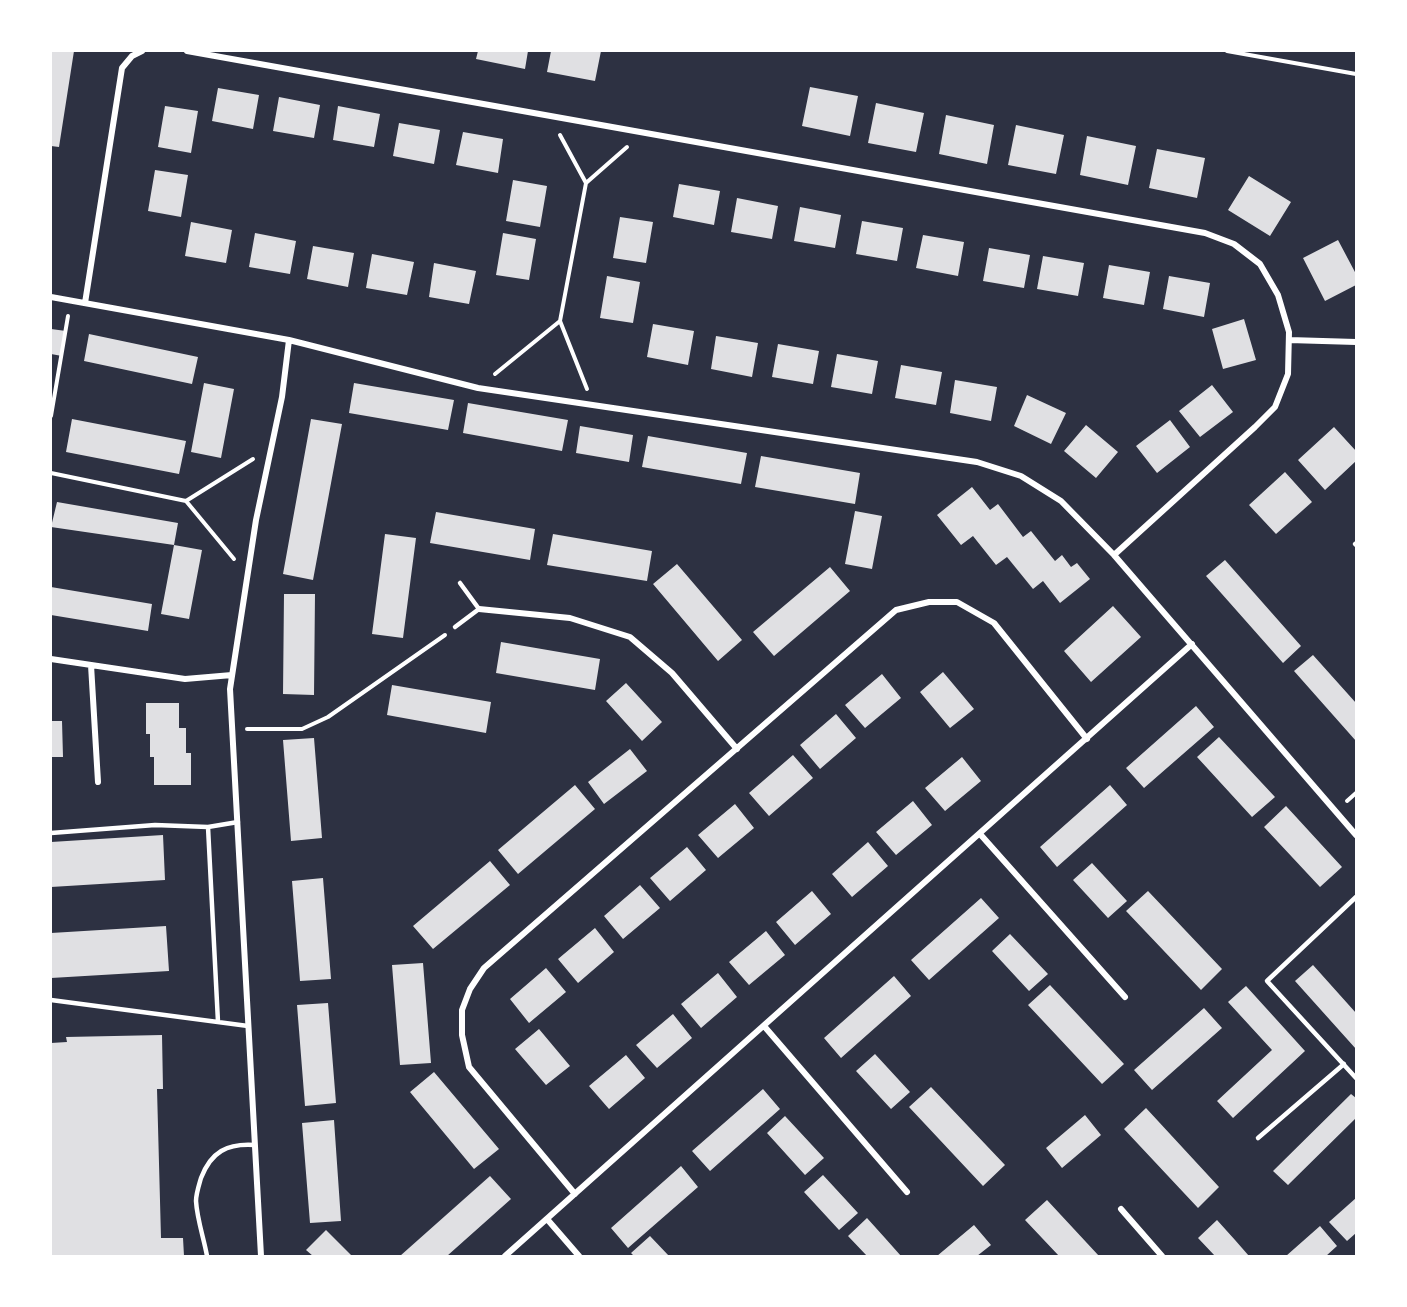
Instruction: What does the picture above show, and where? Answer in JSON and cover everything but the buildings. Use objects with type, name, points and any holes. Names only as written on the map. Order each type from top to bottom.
[{"type":"street","points":[[85,303],[122,68],[132,56],[142,51]]},
{"type":"street","points":[[187,51],[1205,233],[1234,244],[1260,264],[1278,295],[1289,332],[1288,374],[1275,407],[1114,555]]},
{"type":"street","points":[[51,297],[290,340],[478,388],[977,462],[1021,476],[1061,501],[1114,555],[1356,835]]},
{"type":"street","points":[[261,1256],[230,689],[256,520],[282,397],[290,340]]},
{"type":"street","points":[[1289,340],[1356,342]]},
{"type":"street","points":[[575,1194],[469,1066],[462,1035],[462,1010],[470,989],[484,968],[896,610],[929,602],[957,602],[993,623],[1087,739]]},
{"type":"street","points":[[479,609],[570,618],[630,637],[672,673],[737,748]]},
{"type":"street","points":[[505,1256],[1192,644]]},
{"type":"street","points":[[51,659],[185,679],[232,675]]},
{"type":"street","points":[[91,665],[98,782]]},
{"type":"street","points":[[980,834],[1125,997]]},
{"type":"street","points":[[764,1026],[907,1192]]},
{"type":"street","points":[[1120,1209],[1162,1256]]},
{"type":"street","points":[[547,1219],[579,1256]]},
{"type":"lane","points":[[455,627],[479,609],[460,583]]},
{"type":"lane","points":[[51,833],[155,825],[208,827],[238,822]]},
{"type":"lane","points":[[208,827],[218,1022]]},
{"type":"lane","points":[[1356,897],[1267,981],[1356,1078]]},
{"type":"lane","points":[[51,1000],[248,1026]]},
{"type":"lane","points":[[1258,1138],[1344,1065]]},
{"type":"lane","points":[[207,1256],[196,1201],[206,1167],[216,1153],[225,1148],[243,1144],[255,1145]]},
{"type":"path","points":[[1227,51],[1356,74]]},
{"type":"path","points":[[550,116],[586,183]]},
{"type":"path","points":[[594,405],[560,321],[586,183],[644,133]]},
{"type":"path","points":[[51,416],[71,300]]},
{"type":"path","points":[[478,388],[560,321]]},
{"type":"path","points":[[186,501],[271,447]]},
{"type":"path","points":[[51,473],[186,501],[247,575]]},
{"type":"path","points":[[232,729],[302,729],[311,725],[328,717],[356,698],[455,627]]}]
